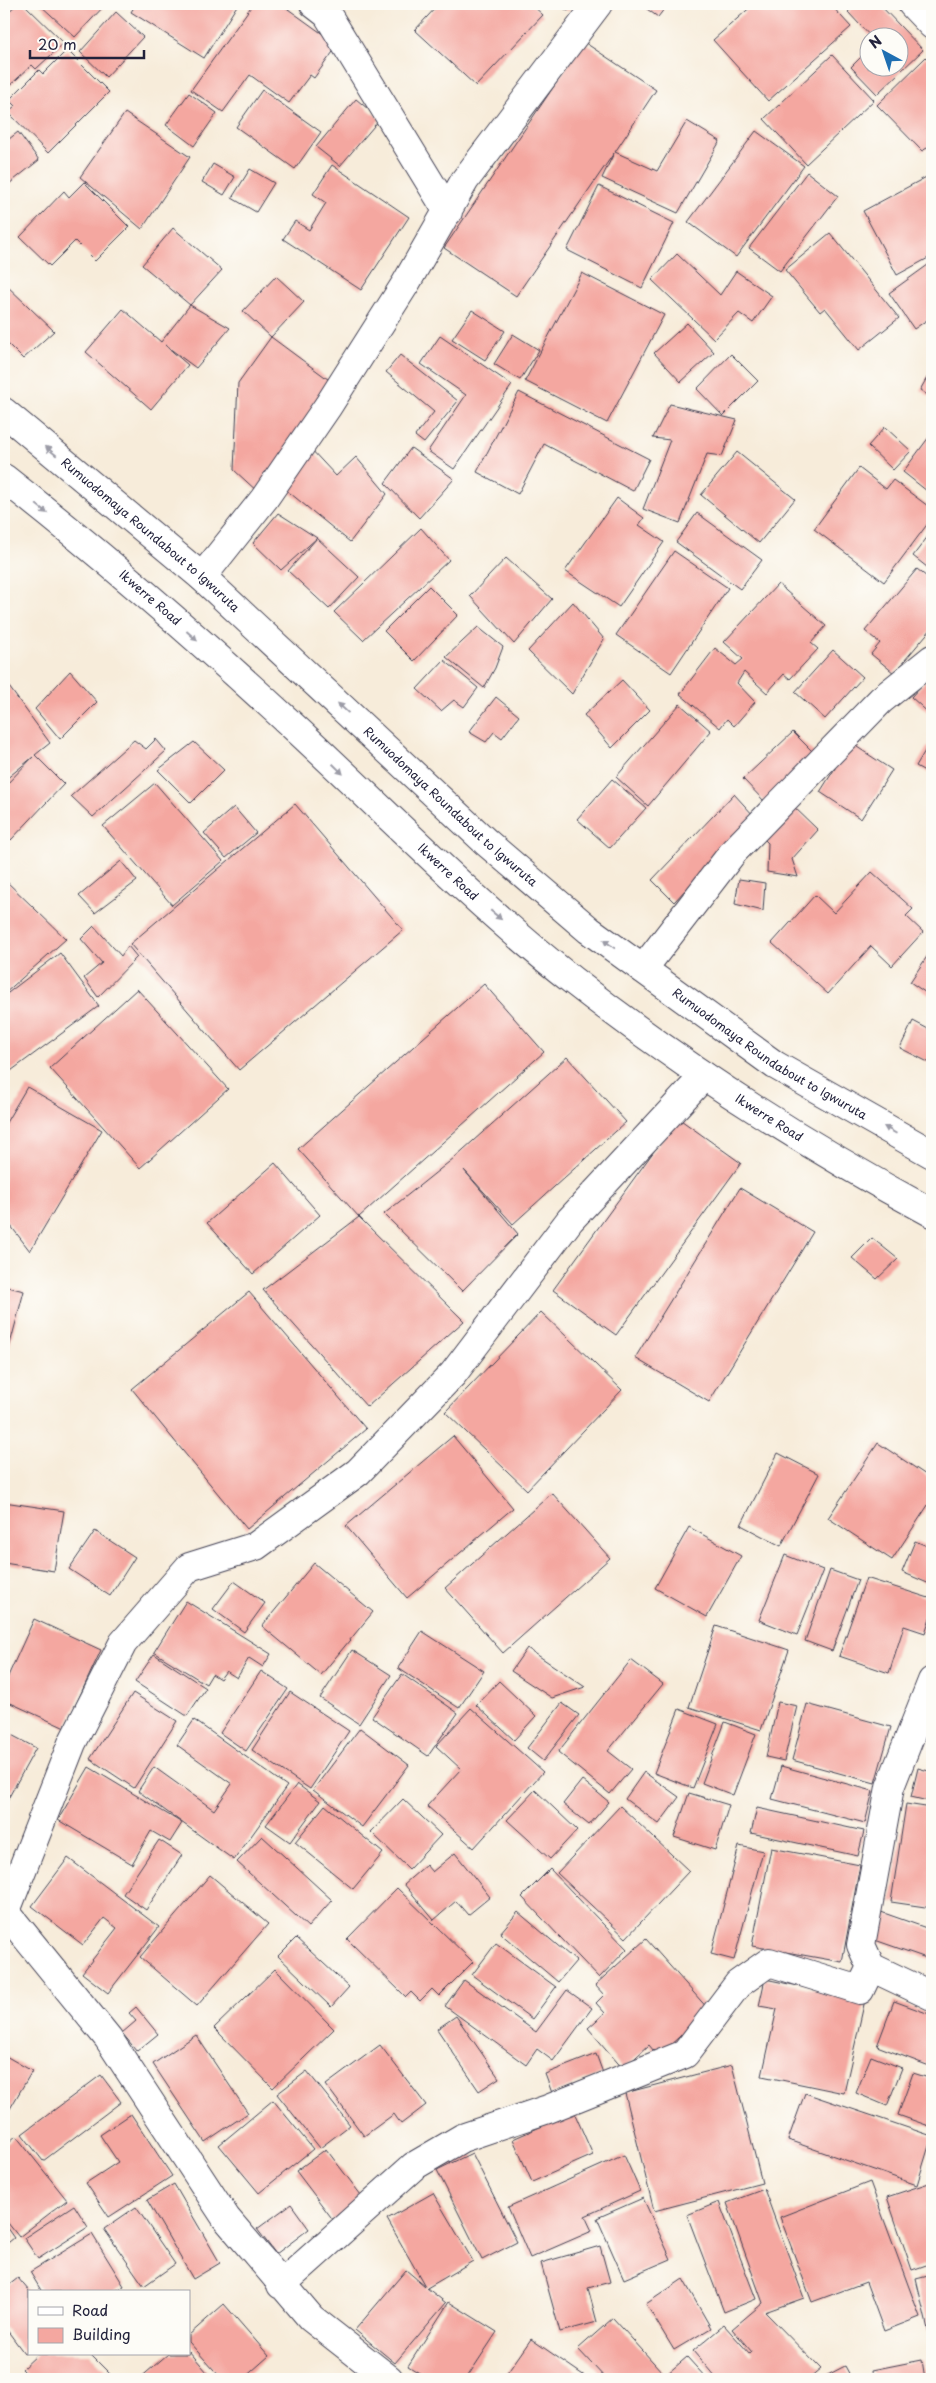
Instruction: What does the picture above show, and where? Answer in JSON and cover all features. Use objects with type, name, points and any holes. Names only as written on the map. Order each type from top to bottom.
[{"type":"street","points":[[314,4],[327,14],[448,212]]},
{"type":"street","points":[[202,577],[264,499],[328,406],[406,283],[465,180],[598,4]]},
{"type":"street","points":[[912,4],[932,25]]},
{"type":"street","name":"Rumuodomaya Roundabout to Igwuruta","points":[[4,412],[202,577],[486,842],[589,930],[775,1065],[932,1154]]},
{"type":"street","name":"Ikwerre Road","points":[[4,478],[157,604],[294,727],[465,890],[572,980],[755,1112],[858,1173],[932,1213]]},
{"type":"street","points":[[643,969],[734,851],[881,700],[932,659]]},
{"type":"street","points":[[389,2379],[311,2318],[226,2218],[108,2038],[5,1910],[72,1743],[123,1643],[189,1567],[256,1546],[358,1472],[453,1374],[570,1220],[704,1076]]},
{"type":"street","points":[[932,1681],[890,1787],[861,1945],[872,1967],[932,1996]]},
{"type":"street","points":[[281,2285],[414,2166],[462,2138],[548,2109],[684,2054],[738,1984],[769,1962],[860,1990],[872,1967]]},
{"type":"building","points":[[17,4],[24,4],[64,43],[36,69],[32,65],[4,91],[4,16]]},
{"type":"building","points":[[39,4],[106,4],[75,37]]},
{"type":"building","points":[[136,4],[238,4],[204,58],[131,12]]},
{"type":"building","points":[[253,4],[281,4],[338,45],[314,78],[310,75],[289,103],[250,75],[223,112],[191,90]]},
{"type":"building","points":[[396,4],[407,4],[403,9]]},
{"type":"building","points":[[439,4],[531,4],[543,15],[476,86],[415,30]]},
{"type":"building","points":[[557,4],[573,4],[568,11]]},
{"type":"building","points":[[640,4],[668,4],[658,17]]},
{"type":"building","points":[[754,4],[830,4],[851,27],[768,101],[713,40]]},
{"type":"building","points":[[856,4],[879,4],[902,28],[863,28],[848,12]]},
{"type":"building","points":[[116,12],[143,37],[106,77],[80,52]]},
{"type":"building","points":[[908,34],[923,50],[908,64]]},
{"type":"building","points":[[584,42],[656,90],[615,152],[657,171],[687,121],[720,141],[678,213],[602,178],[614,153],[516,296],[444,248]]},
{"type":"building","points":[[67,50],[109,92],[48,153],[8,112],[15,106],[9,100],[39,70],[43,74]]},
{"type":"building","points":[[832,55],[874,100],[806,164],[764,119]]},
{"type":"building","points":[[926,57],[932,63],[932,145],[922,151],[877,105],[905,78],[908,78],[908,75]]},
{"type":"building","points":[[858,60],[858,74],[851,67]]},
{"type":"building","points":[[862,78],[894,78],[877,94]]},
{"type":"building","points":[[262,90],[321,132],[295,169],[236,127]]},
{"type":"building","points":[[189,93],[217,113],[194,146],[166,125]]},
{"type":"building","points":[[356,99],[380,119],[340,166],[316,147]]},
{"type":"building","points":[[125,113],[190,157],[142,229],[80,177]]},
{"type":"building","points":[[756,131],[804,166],[736,257],[688,222]]},
{"type":"building","points":[[18,132],[39,160],[4,188],[4,143]]},
{"type":"building","points":[[213,164],[235,177],[224,195],[202,182]]},
{"type":"building","points":[[332,165],[409,217],[361,290],[283,239],[295,221],[309,230],[326,203],[313,194]]},
{"type":"building","points":[[250,169],[274,183],[256,212],[232,198]]},
{"type":"building","points":[[807,172],[838,196],[780,271],[749,248]]},
{"type":"building","points":[[932,174],[932,256],[897,275],[863,211]]},
{"type":"building","points":[[84,182],[129,227],[95,261],[75,241],[50,266],[20,237],[64,191],[69,197]]},
{"type":"building","points":[[599,186],[674,223],[642,288],[567,250]]},
{"type":"building","points":[[173,228],[222,270],[190,305],[142,265]]},
{"type":"building","points":[[830,233],[899,318],[859,350],[825,308],[820,312],[785,270]]},
{"type":"building","points":[[677,254],[720,295],[736,271],[772,296],[753,323],[739,313],[714,339],[652,280]]},
{"type":"building","points":[[932,262],[932,328],[927,320],[914,329],[889,293]]},
{"type":"building","points":[[582,273],[664,315],[607,423],[525,381]]},
{"type":"building","points":[[276,276],[304,302],[271,337],[243,311]]},
{"type":"building","points":[[4,283],[54,331],[23,359],[4,340]]},
{"type":"building","points":[[190,305],[230,328],[196,368],[165,345],[188,365],[151,409],[86,352],[123,309],[161,342]]},
{"type":"building","points":[[472,310],[505,331],[485,360],[452,339]]},
{"type":"building","points":[[687,323],[714,352],[681,382],[654,353]]},
{"type":"building","points":[[513,334],[539,350],[520,380],[494,364]]},
{"type":"building","points":[[440,336],[512,385],[454,469],[428,451],[466,395],[421,364]]},
{"type":"building","points":[[271,337],[340,388],[259,493],[234,470],[238,383]]},
{"type":"building","points":[[731,354],[758,381],[723,416],[697,389]]},
{"type":"building","points":[[400,355],[458,401],[424,443],[415,436],[434,412],[386,372]]},
{"type":"building","points":[[932,369],[932,398],[920,390]]},
{"type":"building","points":[[519,392],[649,459],[633,491],[544,444],[518,494],[477,472]]},
{"type":"building","points":[[670,404],[737,420],[722,456],[707,454],[680,523],[643,509],[670,440],[653,438]]},
{"type":"building","points":[[885,427],[911,451],[893,470],[868,446]]},
{"type":"building","points":[[932,433],[932,495],[903,472]]},
{"type":"building","points":[[309,447],[336,476],[356,457],[387,494],[350,542],[285,489]]},
{"type":"building","points":[[411,448],[454,479],[419,518],[385,483]]},
{"type":"building","points":[[737,452],[795,499],[759,543],[701,495]]},
{"type":"building","points":[[859,468],[886,489],[893,480],[932,509],[932,518],[884,582],[814,529]]},
{"type":"building","points":[[617,498],[644,518],[639,525],[664,542],[619,607],[565,571]]},
{"type":"building","points":[[278,513],[317,538],[281,570],[253,543]]},
{"type":"building","points":[[697,513],[762,560],[740,589],[676,542]]},
{"type":"building","points":[[421,528],[449,560],[363,640],[334,612]]},
{"type":"building","points":[[932,531],[932,571],[913,556]]},
{"type":"building","points":[[317,538],[359,577],[329,609],[288,571]]},
{"type":"building","points":[[674,551],[728,588],[671,673],[616,635]]},
{"type":"building","points":[[506,558],[552,599],[514,644],[470,596]]},
{"type":"building","points":[[917,569],[932,581],[932,628],[894,673],[871,654],[880,643],[865,631]]},
{"type":"building","points":[[778,584],[826,626],[811,643],[818,649],[790,679],[784,674],[767,693],[744,672],[737,683],[755,702],[734,726],[727,719],[720,728],[680,694],[715,648],[736,665],[743,659],[724,642]]},
{"type":"building","points":[[429,586],[458,615],[414,661],[384,631]]},
{"type":"building","points":[[573,602],[604,639],[572,694],[528,651]]},
{"type":"building","points":[[478,627],[503,647],[495,668],[484,688],[446,657]]},
{"type":"building","points":[[833,650],[863,677],[825,719],[795,692]]},
{"type":"building","points":[[444,660],[478,688],[464,707],[454,700],[441,711],[417,689]]},
{"type":"building","points":[[70,671],[97,702],[60,739],[35,709]]},
{"type":"building","points":[[930,676],[932,679],[932,716],[911,697]]},
{"type":"building","points":[[4,680],[50,743],[35,755],[64,784],[11,840],[4,831],[4,787],[33,757],[4,779]]},
{"type":"building","points":[[622,680],[650,710],[612,748],[584,715]]},
{"type":"building","points":[[496,697],[519,716],[502,738],[494,732],[486,742],[469,732]]},
{"type":"building","points":[[680,704],[711,731],[648,806],[616,777]]},
{"type":"building","points":[[793,732],[816,755],[765,802],[743,779]]},
{"type":"building","points":[[156,739],[166,751],[93,817],[71,796],[134,740],[146,749]]},
{"type":"building","points":[[932,739],[932,775],[916,766]]},
{"type":"building","points":[[194,742],[224,770],[191,803],[158,770]]},
{"type":"building","points":[[851,743],[892,770],[861,819],[820,792]]},
{"type":"building","points":[[612,779],[646,808],[610,848],[577,819]]},
{"type":"building","points":[[155,783],[223,861],[172,905],[103,826]]},
{"type":"building","points":[[734,794],[754,816],[674,902],[652,880]]},
{"type":"building","points":[[295,804],[403,930],[239,1070],[130,944]]},
{"type":"building","points":[[791,804],[818,830],[792,859],[798,877],[767,872],[768,843],[762,837]]},
{"type":"building","points":[[234,807],[256,833],[226,858],[204,833]]},
{"type":"building","points":[[121,861],[137,881],[95,913],[79,896]]},
{"type":"building","points":[[872,872],[913,909],[906,916],[923,932],[892,966],[871,946],[828,994],[772,943],[815,895],[834,913]]},
{"type":"building","points":[[4,879],[66,939],[4,994]]},
{"type":"building","points":[[739,879],[765,883],[763,911],[735,904]]},
{"type":"building","points":[[94,926],[121,956],[128,946],[137,957],[98,997],[84,978],[102,963],[81,939]]},
{"type":"building","points":[[932,949],[932,997],[910,982]]},
{"type":"building","points":[[60,953],[99,1006],[4,1076],[4,996]]},
{"type":"building","points":[[484,984],[544,1052],[359,1217],[298,1149]]},
{"type":"building","points":[[137,989],[228,1089],[140,1168],[50,1068]]},
{"type":"building","points":[[913,1021],[932,1031],[932,1064],[900,1048]]},
{"type":"building","points":[[567,1057],[626,1122],[513,1224],[464,1170],[518,1234],[462,1291],[384,1214],[454,1158]]},
{"type":"building","points":[[27,1087],[102,1130],[30,1251],[4,1217],[4,1126]]},
{"type":"building","points":[[678,1118],[741,1163],[616,1335],[553,1290]]},
{"type":"building","points":[[275,1163],[320,1215],[253,1274],[207,1223]]},
{"type":"building","points":[[740,1188],[813,1232],[709,1402],[635,1358]]},
{"type":"building","points":[[359,1217],[464,1321],[367,1407],[263,1290]]},
{"type":"building","points":[[872,1238],[898,1259],[877,1279],[852,1258]]},
{"type":"building","points":[[4,1286],[24,1291],[4,1367]]},
{"type":"building","points":[[249,1292],[366,1429],[247,1529],[132,1389]]},
{"type":"building","points":[[541,1312],[622,1390],[527,1490],[445,1412]]},
{"type":"building","points":[[453,1436],[513,1508],[407,1598],[346,1526]]},
{"type":"building","points":[[878,1443],[932,1479],[932,1499],[892,1560],[828,1518]]},
{"type":"building","points":[[778,1453],[819,1474],[781,1546],[741,1525]]},
{"type":"building","points":[[552,1493],[610,1558],[503,1653],[445,1588]]},
{"type":"building","points":[[4,1502],[64,1511],[54,1571],[4,1563]]},
{"type":"building","points":[[689,1527],[741,1556],[707,1617],[655,1588]]},
{"type":"building","points":[[95,1531],[135,1557],[110,1596],[69,1569]]},
{"type":"building","points":[[915,1541],[932,1548],[932,1585],[902,1572]]},
{"type":"building","points":[[785,1555],[823,1570],[797,1635],[759,1620]]},
{"type":"building","points":[[314,1563],[373,1612],[321,1675],[262,1626]]},
{"type":"building","points":[[830,1570],[858,1580],[832,1651],[805,1641]]},
{"type":"building","points":[[866,1578],[932,1599],[932,1612],[925,1633],[904,1626],[889,1673],[839,1656]]},
{"type":"building","points":[[234,1581],[265,1603],[244,1632],[213,1609]]},
{"type":"building","points":[[186,1601],[271,1654],[263,1667],[249,1658],[237,1678],[226,1671],[220,1679],[212,1674],[206,1684],[154,1652]]},
{"type":"building","points":[[34,1619],[101,1650],[65,1728],[4,1700],[4,1685]]},
{"type":"building","points":[[716,1626],[789,1650],[761,1730],[689,1707]]},
{"type":"building","points":[[422,1631],[484,1671],[459,1708],[398,1668]]},
{"type":"building","points":[[527,1648],[585,1687],[552,1698],[511,1671]]},
{"type":"building","points":[[352,1650],[391,1675],[359,1724],[320,1698]]},
{"type":"building","points":[[154,1654],[206,1688],[187,1716],[135,1682]]},
{"type":"building","points":[[631,1660],[663,1684],[608,1751],[631,1769],[610,1794],[558,1752]]},
{"type":"building","points":[[261,1671],[288,1689],[246,1751],[220,1733]]},
{"type":"building","points":[[402,1674],[458,1713],[428,1756],[372,1717]]},
{"type":"building","points":[[499,1681],[536,1716],[514,1740],[476,1705]]},
{"type":"building","points":[[290,1692],[349,1731],[310,1789],[252,1750]]},
{"type":"building","points":[[133,1693],[177,1721],[134,1788],[90,1759]]},
{"type":"building","points":[[778,1702],[797,1706],[784,1761],[766,1757]]},
{"type":"building","points":[[562,1703],[579,1715],[543,1761],[527,1748]]},
{"type":"building","points":[[807,1704],[891,1727],[875,1783],[792,1760]]},
{"type":"building","points":[[471,1708],[543,1772],[474,1848],[427,1806],[461,1769],[436,1746]]},
{"type":"building","points":[[679,1709],[718,1724],[693,1788],[654,1773]]},
{"type":"building","points":[[194,1720],[287,1786],[234,1860],[138,1791],[154,1767],[214,1810],[232,1784],[177,1745]]},
{"type":"building","points":[[725,1722],[756,1734],[733,1795],[702,1783]]},
{"type":"building","points":[[360,1728],[409,1765],[362,1827],[313,1790]]},
{"type":"building","points":[[4,1731],[36,1748],[4,1806]]},
{"type":"building","points":[[781,1766],[873,1791],[865,1823],[772,1799]]},
{"type":"building","points":[[89,1767],[182,1823],[170,1842],[151,1831],[132,1864],[58,1820]]},
{"type":"building","points":[[918,1768],[932,1772],[932,1802],[911,1797]]},
{"type":"building","points":[[644,1772],[679,1797],[659,1824],[625,1799]]},
{"type":"building","points":[[582,1780],[609,1802],[589,1825],[563,1804]]},
{"type":"building","points":[[297,1784],[320,1801],[290,1842],[266,1825]]},
{"type":"building","points":[[535,1790],[577,1830],[550,1859],[507,1820]]},
{"type":"building","points":[[689,1793],[729,1805],[715,1850],[674,1837]]},
{"type":"building","points":[[403,1799],[441,1835],[409,1869],[371,1832]]},
{"type":"building","points":[[906,1804],[932,1808],[932,1908],[891,1902]]},
{"type":"building","points":[[325,1805],[383,1853],[353,1889],[295,1842]]},
{"type":"building","points":[[620,1806],[689,1871],[626,1938],[557,1873]]},
{"type":"building","points":[[757,1808],[864,1831],[858,1856],[751,1833]]},
{"type":"building","points":[[262,1836],[332,1900],[308,1927],[237,1862]]},
{"type":"building","points":[[159,1840],[182,1855],[146,1910],[123,1894]]},
{"type":"building","points":[[739,1846],[763,1851],[734,1960],[711,1954]]},
{"type":"building","points":[[771,1848],[860,1865],[842,1962],[752,1946]]},
{"type":"building","points":[[455,1853],[490,1897],[468,1915],[456,1901],[434,1920],[404,1884],[426,1865],[432,1872]]},
{"type":"building","points":[[68,1858],[159,1927],[108,1993],[82,1973],[117,1928],[104,1918],[83,1945],[32,1906]]},
{"type":"building","points":[[550,1869],[627,1949],[599,1978],[522,1897]]},
{"type":"building","points":[[210,1875],[268,1924],[197,2006],[140,1957]]},
{"type":"building","points":[[397,1888],[473,1962],[439,1996],[432,1989],[420,2001],[411,1992],[406,1997],[347,1939]]},
{"type":"building","points":[[518,1912],[576,1961],[558,1982],[500,1933]]},
{"type":"building","points":[[881,1912],[932,1930],[932,1960],[872,1939]]},
{"type":"building","points":[[296,1938],[349,1987],[331,2007],[278,1956]]},
{"type":"building","points":[[646,1939],[709,2010],[658,2056],[649,2045],[623,2069],[588,2028],[605,2013],[596,2003],[604,1995],[595,1985]]},
{"type":"building","points":[[496,1943],[556,1987],[532,2019],[472,1975]]},
{"type":"building","points":[[275,1969],[334,2029],[273,2088],[214,2028]]},
{"type":"building","points":[[765,1979],[865,2000],[844,2093],[762,2076],[777,2009],[759,2006]]},
{"type":"building","points":[[464,1980],[536,2032],[567,1990],[592,2008],[553,2061],[537,2049],[526,2065],[445,2006]]},
{"type":"building","points":[[894,2001],[932,2015],[932,2067],[877,2046]]},
{"type":"building","points":[[136,2007],[158,2034],[137,2051],[122,2033],[136,2021],[129,2013]]},
{"type":"building","points":[[456,2016],[499,2078],[479,2091],[437,2029]]},
{"type":"building","points":[[196,2035],[248,2113],[205,2142],[153,2064]]},
{"type":"building","points":[[380,2045],[426,2105],[401,2124],[394,2114],[364,2136],[326,2085]]},
{"type":"building","points":[[596,2054],[603,2073],[552,2093],[545,2074]]},
{"type":"building","points":[[4,2055],[32,2071],[4,2119]]},
{"type":"building","points":[[871,2056],[902,2068],[887,2106],[856,2093]]},
{"type":"building","points":[[732,2065],[762,2183],[654,2211],[625,2093]]},
{"type":"building","points":[[307,2071],[350,2125],[320,2148],[277,2094]]},
{"type":"building","points":[[913,2073],[932,2079],[932,2127],[898,2115]]},
{"type":"building","points":[[101,2075],[121,2102],[43,2161],[22,2134]]},
{"type":"building","points":[[805,2093],[932,2136],[917,2185],[788,2140]]},
{"type":"building","points":[[273,2100],[313,2149],[259,2193],[219,2145]]},
{"type":"building","points":[[574,2112],[593,2155],[532,2182],[513,2139]]},
{"type":"building","points":[[131,2114],[172,2176],[109,2217],[86,2183],[118,2162],[100,2135]]},
{"type":"building","points":[[16,2136],[67,2200],[19,2237],[4,2218],[4,2146]]},
{"type":"building","points":[[326,2149],[364,2199],[334,2221],[296,2171]]},
{"type":"building","points":[[472,2153],[517,2242],[482,2260],[437,2170]]},
{"type":"building","points":[[624,2155],[640,2191],[585,2216],[592,2231],[530,2258],[508,2207]]},
{"type":"building","points":[[870,2182],[920,2317],[884,2331],[866,2282],[812,2302],[780,2217]]},
{"type":"building","points":[[932,2182],[932,2263],[912,2270],[887,2197]]},
{"type":"building","points":[[174,2184],[220,2263],[193,2279],[147,2200]]},
{"type":"building","points":[[764,2189],[804,2298],[765,2312],[821,2369],[809,2379],[717,2379],[693,2351],[724,2325],[750,2354],[752,2352],[732,2329],[763,2303],[727,2203]]},
{"type":"building","points":[[433,2193],[473,2261],[427,2288],[446,2303],[395,2363],[355,2330],[406,2270],[425,2286],[387,2219]]},
{"type":"building","points":[[643,2198],[671,2259],[624,2279],[597,2218]]},
{"type":"building","points":[[719,2202],[756,2299],[724,2312],[687,2215]]},
{"type":"building","points":[[291,2204],[309,2229],[276,2254],[257,2229]]},
{"type":"building","points":[[74,2205],[88,2227],[38,2259],[24,2238]]},
{"type":"building","points":[[136,2207],[175,2264],[144,2286],[104,2229]]},
{"type":"building","points":[[4,2224],[14,2238],[4,2246]]},
{"type":"building","points":[[92,2234],[124,2286],[117,2290],[41,2290],[30,2272]]},
{"type":"building","points":[[600,2246],[610,2282],[588,2288],[597,2322],[560,2332],[541,2263]]},
{"type":"building","points":[[932,2275],[932,2338],[930,2338],[916,2279]]},
{"type":"building","points":[[18,2278],[28,2290],[28,2351],[24,2353],[4,2326],[4,2289]]},
{"type":"building","points":[[683,2279],[711,2328],[674,2350],[646,2304]]},
{"type":"building","points":[[449,2302],[497,2332],[466,2379],[429,2379],[408,2366]]},
{"type":"building","points":[[224,2304],[269,2356],[243,2379],[222,2379],[190,2343],[190,2334]]},
{"type":"building","points":[[613,2318],[663,2373],[656,2379],[606,2379],[578,2349]]},
{"type":"building","points":[[531,2339],[589,2379],[503,2379]]},
{"type":"building","points":[[190,2352],[213,2379],[139,2379],[166,2356],[190,2356]]},
{"type":"building","points":[[36,2356],[92,2356],[111,2375],[106,2379],[32,2379],[22,2369]]},
{"type":"building","points":[[687,2357],[707,2379],[661,2379]]},
{"type":"building","points":[[922,2360],[925,2379],[873,2379],[872,2370]]},
{"type":"building","points":[[932,2363],[932,2379],[931,2379],[928,2364]]},
{"type":"building","points":[[845,2366],[852,2379],[820,2379]]}]
